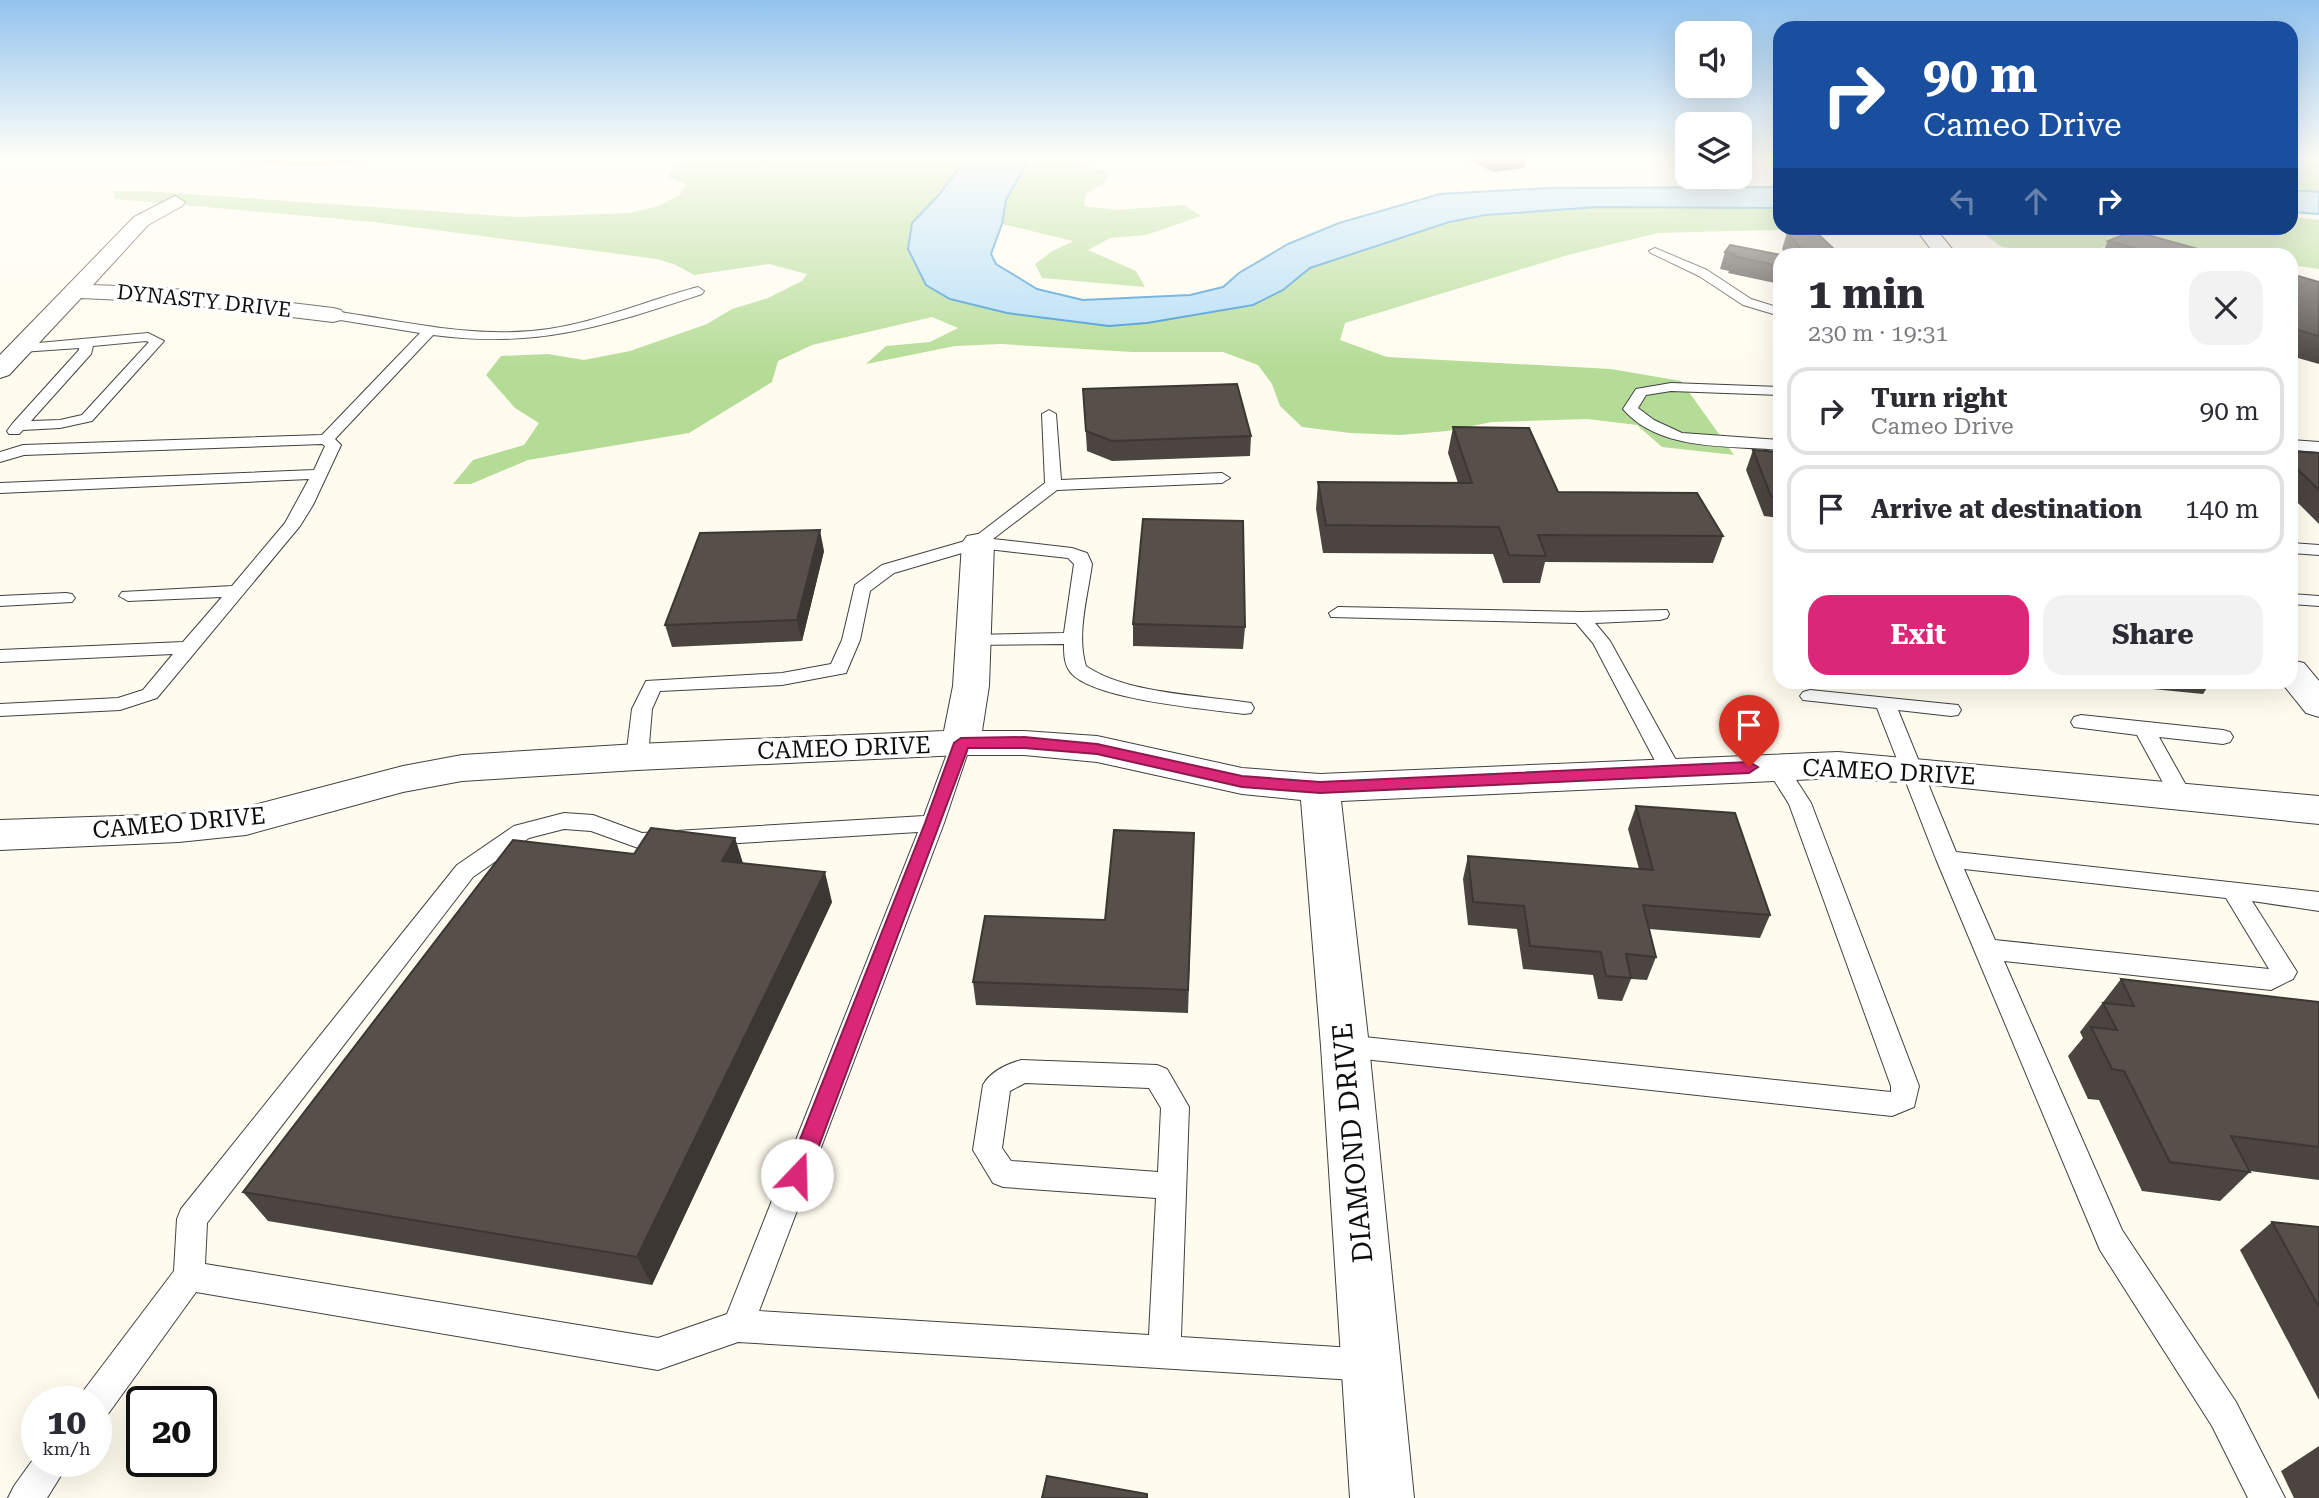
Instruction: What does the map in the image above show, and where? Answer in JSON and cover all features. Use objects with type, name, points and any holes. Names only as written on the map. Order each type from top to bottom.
[{"type":"street","points":[[0,370],[135,227]]},
{"type":"street","name":"DYNASTY DRIVE","points":[[75,291],[166,295],[333,315]]},
{"type":"street","points":[[961,743],[971,686],[978,543]]},
{"type":"street","points":[[2298,680],[2319,705]]},
{"type":"street","name":"CAMEO DRIVE","points":[[0,835],[179,828],[246,821],[403,779],[462,768],[637,757],[961,743],[1024,743],[1097,749],[1242,781],[1320,788],[1838,765],[1914,770],[2319,810]]},
{"type":"street","name":"DIAMOND DRIVE","points":[[1320,788],[1345,1045],[1382,1498]]},
{"type":"lane","points":[[1655,251],[1703,273],[1747,302],[1773,310]]},
{"type":"lane","points":[[333,315],[496,337],[550,333],[602,322],[698,291]]},
{"type":"lane","points":[[326,439],[430,329]]},
{"type":"lane","points":[[18,426],[60,424],[87,418],[157,341],[148,337],[21,348]]},
{"type":"lane","points":[[0,710],[120,704],[150,694],[292,526],[333,445],[326,439],[23,450],[4,455],[5,444],[18,426],[86,351],[86,343]]},
{"type":"lane","points":[[1773,391],[1671,387],[1641,392],[1630,409],[1649,423],[1679,437],[1773,444]]},
{"type":"lane","points":[[1049,414],[1053,485]]},
{"type":"lane","points":[[2298,446],[2319,447]]},
{"type":"lane","points":[[0,488],[320,474]]},
{"type":"lane","points":[[637,757],[642,709],[653,685],[782,679],[839,669],[851,640],[861,589],[888,569],[978,543],[1053,485],[1223,478]]},
{"type":"lane","points":[[978,543],[1072,553],[1081,557],[1083,564],[1073,638],[1074,659],[1078,670],[1093,680],[1115,687],[1244,708]]},
{"type":"lane","points":[[2298,548],[2319,550]]},
{"type":"lane","points":[[128,596],[236,591]]},
{"type":"lane","points":[[0,601],[66,598]]},
{"type":"lane","points":[[2298,600],[2319,601]]},
{"type":"lane","points":[[1338,613],[1581,618],[1660,614]]},
{"type":"lane","points":[[1581,618],[1601,641],[1671,771]]},
{"type":"lane","points":[[973,641],[1073,638]]},
{"type":"lane","points":[[0,656],[188,648]]},
{"type":"lane","points":[[1810,696],[1951,709]]},
{"type":"lane","points":[[1885,702],[1948,859],[2111,1240],[2224,1414],[2267,1498]]},
{"type":"lane","points":[[2081,722],[2223,737]]},
{"type":"lane","points":[[2144,729],[2181,796]]},
{"type":"lane","points":[[738,1326],[933,823],[961,743]]},
{"type":"lane","points":[[1345,1045],[1892,1104],[1904,1099],[1905,1086],[1800,803],[1776,766]]},
{"type":"lane","points":[[108,1386],[189,1276],[192,1219],[465,871],[522,832],[564,821],[593,823],[641,841],[933,823]]},
{"type":"lane","points":[[1948,859],[2313,899],[2319,902]]},
{"type":"lane","points":[[1986,949],[2271,980],[2284,972],[2232,890]]},
{"type":"lane","points":[[1164,1352],[1175,1107],[1157,1077],[1021,1071],[998,1085],[987,1150],[1003,1174],[1171,1186]]},
{"type":"lane","points":[[189,1276],[658,1354],[738,1326],[1370,1365]]},
{"type":"lane","points":[[26,1498],[41,1477]]},
{"type":"green space","points":[[412,227],[916,227],[1007,313],[1109,326],[1283,290],[1310,268],[1434,227],[1773,227],[1773,230],[1658,233],[1568,255],[1345,323],[1340,340],[1387,357],[1611,369],[1681,381],[1734,455],[1662,447],[1637,425],[1587,419],[1492,422],[1448,431],[1400,435],[1302,427],[1280,406],[1272,384],[1258,365],[1223,352],[1133,352],[1001,344],[955,346],[866,364],[886,346],[930,342],[958,328],[932,317],[812,345],[778,361],[772,382],[689,433],[528,460],[471,484],[453,484],[473,460],[524,445],[539,423],[515,408],[486,375],[501,356],[548,354],[584,360],[630,351],[707,324],[732,309],[768,298],[802,281],[807,274],[769,264],[694,275],[657,259]]},
{"type":"green space","points":[[1014,227],[1169,227],[1146,235],[1110,238],[1088,250],[1136,271],[1145,287],[1042,278],[1035,264],[1073,241]]},
{"type":"green space","points":[[2298,227],[2319,227],[2319,269],[2298,266],[2298,248],[2138,248],[2109,245],[2101,248],[2002,247],[1986,235],[2298,235]]},
{"type":"water","points":[[911,227],[1001,227],[991,254],[996,264],[1037,289],[1083,300],[1190,295],[1223,287],[1239,273],[1288,244],[1330,227],[1434,227],[1310,268],[1283,290],[1253,305],[1147,323],[1109,326],[1007,313],[950,299],[926,285],[908,249]]},
{"type":"building","points":[[1789,235],[1819,235],[1833,248],[1801,248]]},
{"type":"building","points":[[2123,235],[2147,235],[2194,248],[2134,248],[2108,241]]},
{"type":"building","points":[[1730,245],[1773,253],[1773,265],[1733,256],[1735,254],[1725,252]]},
{"type":"building","points":[[2298,276],[2319,282],[2319,336],[2298,330]]},
{"type":"building","points":[[1237,384],[1251,436],[1112,441],[1086,431],[1083,389]]},
{"type":"building","points":[[1453,427],[1529,428],[1558,492],[1697,493],[1723,536],[1538,535],[1546,556],[1509,555],[1499,527],[1326,525],[1318,482],[1472,483]]},
{"type":"building","points":[[1753,450],[1773,451],[1771,496]]},
{"type":"building","points":[[2298,452],[2319,453],[2319,490],[2298,470]]},
{"type":"building","points":[[1143,519],[1243,521],[1245,627],[1133,624]]},
{"type":"building","points":[[820,530],[797,620],[665,625],[700,533]]},
{"type":"building","points":[[1636,806],[1735,813],[1770,915],[1643,905],[1656,957],[1626,954],[1631,978],[1606,976],[1601,952],[1530,946],[1524,906],[1473,902],[1468,856],[1653,870]]},
{"type":"building","points":[[651,828],[735,838],[722,861],[825,872],[637,1257],[243,1192],[513,840],[634,854]]},
{"type":"building","points":[[1114,830],[1194,833],[1188,990],[973,982],[985,916],[1105,920]]},
{"type":"building","points":[[2121,979],[2319,1002],[2319,1147],[2231,1136],[2250,1172],[2170,1162],[2124,1071],[2112,1069],[2091,1027],[2117,1030],[2103,1003],[2134,1006]]},
{"type":"building","points":[[2272,1222],[2319,1227],[2319,1307]]},
{"type":"building","points":[[1047,1476],[1147,1494],[1147,1498],[1042,1498]]},
{"type":"route","points":[[797,1175],[933,823],[961,743],[1024,743],[1097,749],[1242,781],[1320,788],[1749,767]]}]
